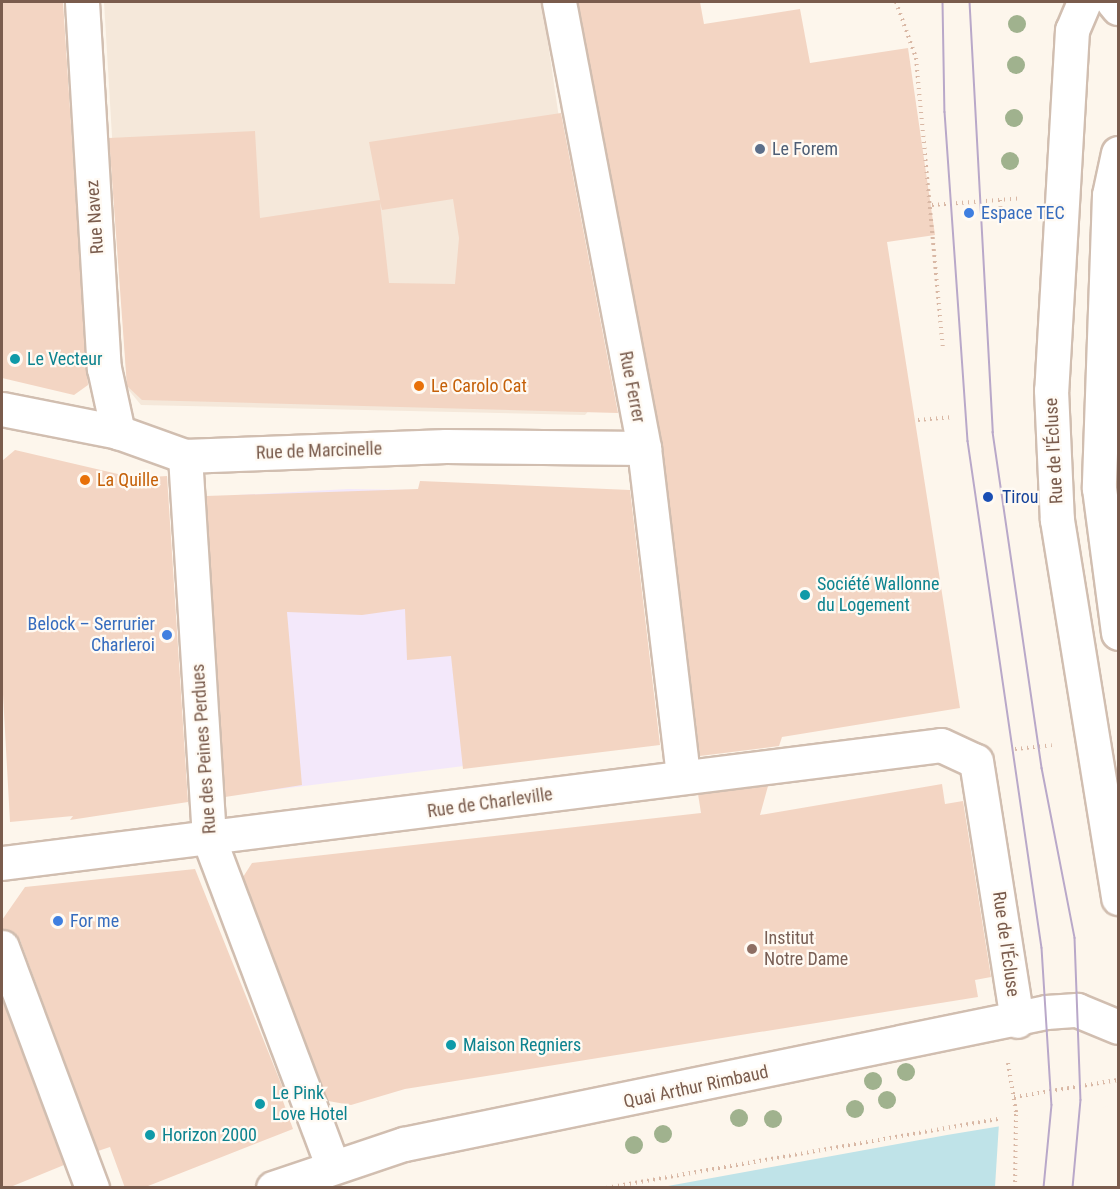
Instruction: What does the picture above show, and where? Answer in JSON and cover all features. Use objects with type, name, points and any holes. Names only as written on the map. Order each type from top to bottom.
[{"type":"street","name":"Rue Navez","points":[[82,2],[104,368],[118,432]]},
{"type":"street","name":"Rue Ferrer","points":[[559,2],[644,448],[683,776]]},
{"type":"street","name":"Rue de l'Écluse","points":[[1084,2],[1072,30],[1051,390],[1057,520],[1119,898]]},
{"type":"street","points":[[1113,2],[1119,8]]},
{"type":"street","points":[[1119,153],[1109,195],[1111,395],[1099,488],[1119,633]]},
{"type":"street","name":"Rue de Marcinelle","points":[[2,409],[118,432],[184,456],[446,446],[644,448]]},
{"type":"street","name":"Rue des Peines Perdues","points":[[184,456],[209,839],[332,1165]]},
{"type":"street","name":"Rue de Charleville","points":[[2,863],[209,839],[683,776],[941,745],[976,761]]},
{"type":"street","name":"Rue de l'Écluse","points":[[976,761],[1017,1021]]},
{"type":"street","points":[[2,947],[92,1188]]},
{"type":"street","name":"Quai Arthur Rimbaud","points":[[273,1188],[332,1165],[404,1144],[1017,1021],[1077,1010],[1119,1027]]},
{"type":"path","points":[[896,2],[916,58],[943,350]]},
{"type":"path","points":[[1000,200],[1001,215]]},
{"type":"path","points":[[918,420],[950,417]]},
{"type":"path","points":[[1014,1097],[1119,1080]]},
{"type":"path","points":[[1015,1188],[1016,1112]]},
{"type":"path","points":[[606,1188],[999,1119]]},
{"type":"shaded area","points":[[104,2],[542,2],[600,398],[585,415],[141,405],[127,388]]},
{"type":"shaded area","points":[[348,489],[417,490],[449,635],[464,766],[231,795],[238,495]]},
{"type":"water","points":[[1118,1107],[1118,1187],[657,1188],[947,1135]]},
{"type":"pier","points":[[1118,1105],[1118,1187],[995,1187],[999,1123]]},
{"type":"building","points":[[2,2],[63,2],[88,385],[74,395],[2,378]]},
{"type":"building","points":[[578,2],[700,2],[704,24],[800,9],[810,63],[908,48],[935,235],[887,242],[960,708],[782,737],[779,746],[700,756],[662,445]]},
{"type":"building","points":[[561,113],[618,413],[142,400],[127,386],[109,138],[255,131],[260,218],[380,200],[369,142]],"holes":[[[453,199],[459,238],[455,284],[389,283],[380,202],[382,210]]]},
{"type":"building","points":[[15,450],[135,478],[167,476],[188,802],[70,820],[73,816],[10,822],[2,676],[2,461]]},
{"type":"building","points":[[420,481],[630,490],[660,745],[463,769],[451,656],[407,660],[405,609],[362,615],[287,612],[302,785],[225,797],[206,496],[418,489]]},
{"type":"building","name":"Institut Notre Dame","points":[[942,784],[945,804],[963,801],[991,977],[975,980],[978,997],[405,1089],[351,1105],[328,1101],[243,877],[252,863],[701,813],[698,794],[768,786],[760,815]]},
{"type":"building","points":[[195,869],[284,1091],[279,1090],[293,1129],[143,1188],[125,1188],[110,1147],[98,1151],[20,940],[2,929],[2,920],[25,887]]},
{"type":"building","points":[[2,999],[64,1165],[8,1188],[2,1188]]},
{"type":"tram line","points":[[943,2],[945,112],[968,441],[1042,948],[1052,1105],[1044,1188]]},
{"type":"tram line","points":[[970,2],[993,432],[1042,768],[1075,938],[1081,1100],[1073,1188]]},
{"type":"place","name":"Le Forem","points":[[760,149]]},
{"type":"place","name":"Espace TEC","points":[[969,213]]},
{"type":"place","name":"Le Vecteur","points":[[15,359]]},
{"type":"place","name":"Le Carolo Cat","points":[[419,386]]},
{"type":"place","name":"La Quille","points":[[85,480]]},
{"type":"place","name":"Tirou","points":[[988,497]]},
{"type":"place","name":"Société Wallonne du Logement","points":[[805,595]]},
{"type":"place","name":"Belock – Serrurier Charleroi","points":[[167,635]]},
{"type":"place","name":"For me","points":[[58,921]]},
{"type":"place","name":"Institut Notre Dame","points":[[752,949]]},
{"type":"place","name":"Maison Regniers","points":[[451,1045]]},
{"type":"place","name":"Le Pink Love Hotel","points":[[260,1104]]},
{"type":"place","name":"Horizon 2000","points":[[150,1135]]}]
